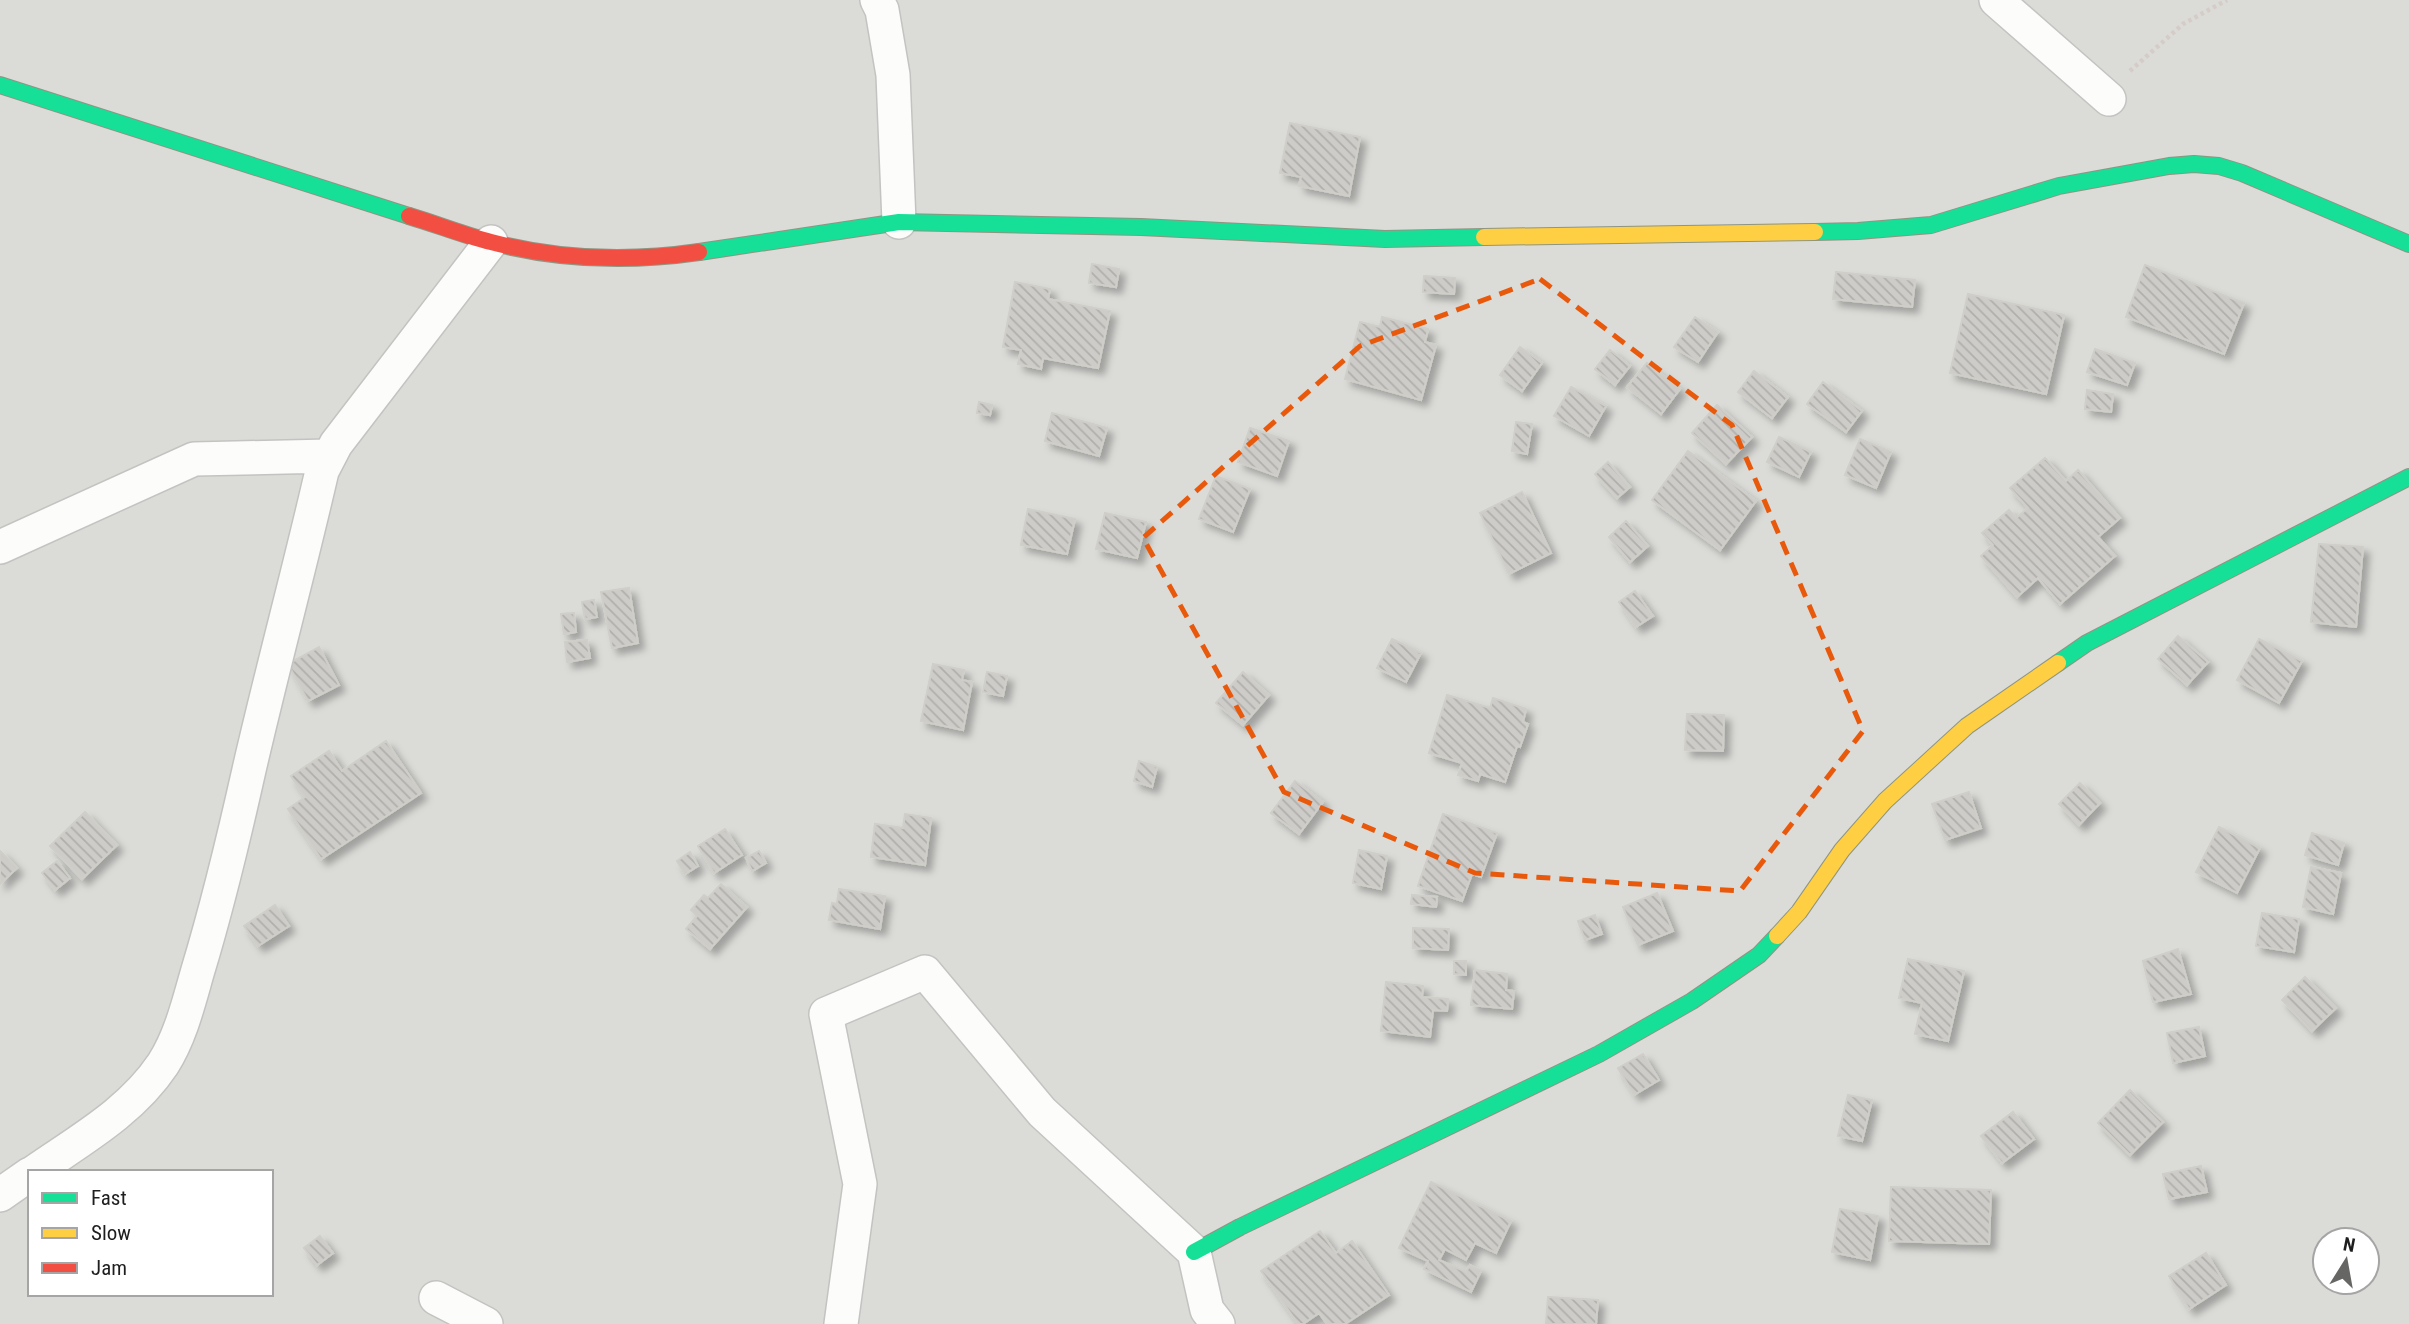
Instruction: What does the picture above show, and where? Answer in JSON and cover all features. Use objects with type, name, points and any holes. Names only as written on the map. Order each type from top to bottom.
[{"type":"street","points":[[877,0],[882,10],[893,75],[899,222]]},
{"type":"street","points":[[1996,0],[2109,99]]},
{"type":"street","points":[[6,80],[491,242],[562,256],[657,258],[899,222],[1141,227],[1385,239],[1858,230],[1931,225],[2059,186],[2194,164],[2219,166],[2242,173],[2409,244]]},
{"type":"street","points":[[36,1170],[138,1097],[164,1062],[184,1018],[233,838],[275,654],[322,471],[329,456],[491,242]]},
{"type":"street","points":[[0,547],[194,459],[329,456]]},
{"type":"street","points":[[1194,1252],[1240,1227],[1599,1054],[1692,1001],[1759,955],[1799,912],[1842,850],[1885,801],[1967,726],[2087,643],[2409,477]]},
{"type":"street","points":[[841,1324],[860,1184],[826,1014],[925,972],[1042,1112],[1194,1252],[1207,1310],[1218,1324]]},
{"type":"street","points":[[0,1195],[28,1176]]},
{"type":"street","points":[[436,1298],[485,1324]]},
{"type":"highlighted area","points":[[1540,279],[1732,425],[1863,731],[1740,891],[1475,873],[1284,792],[1143,538],[1360,346]]},
{"type":"shaded area","points":[[0,0],[2409,0],[2409,1324],[0,1324]]},
{"type":"building","points":[[1290,123],[1360,137],[1349,196],[1299,186],[1301,177],[1280,173]]},
{"type":"building","points":[[1092,264],[1119,269],[1116,287],[1089,283]]},
{"type":"building","points":[[2145,265],[2244,303],[2224,354],[2126,317]]},
{"type":"building","points":[[1836,272],[1915,280],[1912,307],[1833,299]]},
{"type":"building","points":[[1424,276],[1455,278],[1454,294],[1423,292]]},
{"type":"building","points":[[1015,282],[1050,289],[1048,299],[1110,311],[1098,368],[1043,358],[1041,369],[1018,364],[1021,350],[1003,347]]},
{"type":"building","points":[[1968,294],[2064,315],[2046,394],[1950,373]]},
{"type":"building","points":[[1382,317],[1428,329],[1425,342],[1436,345],[1421,400],[1345,379],[1360,322],[1380,327]]},
{"type":"building","points":[[1695,317],[1718,332],[1698,362],[1674,347]]},
{"type":"building","points":[[1520,347],[1542,363],[1522,391],[1500,375]]},
{"type":"building","points":[[2095,349],[2135,363],[2127,385],[2087,372]]},
{"type":"building","points":[[1610,350],[1630,366],[1615,385],[1595,369]]},
{"type":"building","points":[[1647,363],[1680,389],[1661,414],[1627,387]]},
{"type":"building","points":[[1754,371],[1788,397],[1772,418],[1738,392]]},
{"type":"building","points":[[1823,382],[1862,411],[1846,432],[1807,404]]},
{"type":"building","points":[[1571,387],[1606,406],[1589,436],[1554,416]]},
{"type":"building","points":[[2087,390],[2113,394],[2111,412],[2085,409]]},
{"type":"building","points":[[979,402],[992,405],[990,415],[977,413]]},
{"type":"building","points":[[1717,405],[1752,437],[1726,464],[1692,433]]},
{"type":"building","points":[[1052,413],[1107,428],[1099,456],[1045,441]]},
{"type":"building","points":[[1516,422],[1532,424],[1527,454],[1512,451]]},
{"type":"building","points":[[1250,428],[1289,441],[1277,476],[1238,462]]},
{"type":"building","points":[[1779,437],[1811,452],[1799,477],[1767,462]]},
{"type":"building","points":[[1860,439],[1891,452],[1876,488],[1845,475]]},
{"type":"building","points":[[1688,451],[1756,501],[1720,550],[1652,500]]},
{"type":"building","points":[[2045,458],[2066,481],[2078,470],[2120,518],[2098,537],[2115,556],[2060,604],[2038,578],[2017,597],[1981,556],[1993,545],[1982,533],[2009,510],[2016,518],[2028,508],[2010,488]]},
{"type":"building","points":[[1608,462],[1630,487],[1617,498],[1595,474]]},
{"type":"building","points":[[1216,476],[1250,489],[1233,532],[1199,519]]},
{"type":"building","points":[[1522,492],[1551,553],[1509,574],[1480,513]]},
{"type":"building","points":[[1028,509],[1075,519],[1067,554],[1021,545]]},
{"type":"building","points":[[1105,513],[1146,522],[1137,558],[1096,549]]},
{"type":"building","points":[[1626,521],[1648,546],[1630,562],[1609,537]]},
{"type":"building","points":[[2319,544],[2363,547],[2356,627],[2311,622]]},
{"type":"building","points":[[629,588],[638,643],[612,648],[601,592]]},
{"type":"building","points":[[1635,591],[1653,616],[1636,627],[1619,602]]},
{"type":"building","points":[[594,600],[597,617],[585,619],[582,602]]},
{"type":"building","points":[[574,613],[576,632],[564,634],[561,614]]},
{"type":"building","points":[[2178,636],[2208,662],[2187,685],[2158,659]]},
{"type":"building","points":[[1392,639],[1421,653],[1406,682],[1377,668]]},
{"type":"building","points":[[2259,639],[2302,661],[2279,703],[2237,680]]},
{"type":"building","points":[[587,640],[590,658],[567,662],[565,642]]},
{"type":"building","points":[[319,647],[339,685],[308,701],[288,664]]},
{"type":"building","points":[[933,664],[964,670],[962,680],[972,682],[963,730],[921,721]]},
{"type":"building","points":[[987,672],[1007,676],[1003,696],[983,692]]},
{"type":"building","points":[[1243,672],[1269,695],[1243,725],[1216,703]]},
{"type":"building","points":[[1447,695],[1490,708],[1493,698],[1526,709],[1523,722],[1528,724],[1520,747],[1517,746],[1505,782],[1480,774],[1478,781],[1458,775],[1462,763],[1429,753]]},
{"type":"building","points":[[1687,714],[1724,715],[1723,751],[1685,750]]},
{"type":"building","points":[[386,741],[421,793],[321,859],[288,809],[305,797],[291,776],[329,751],[342,771]]},
{"type":"building","points":[[1139,761],[1157,767],[1152,787],[1134,781]]},
{"type":"building","points":[[1295,781],[1323,802],[1299,834],[1271,813]]},
{"type":"building","points":[[2080,783],[2100,803],[2079,825],[2059,804]]},
{"type":"building","points":[[1969,792],[1981,828],[1945,840],[1932,804]]},
{"type":"building","points":[[85,812],[117,845],[82,879],[50,846]]},
{"type":"building","points":[[905,814],[931,818],[925,865],[871,857],[875,824],[903,828]]},
{"type":"building","points":[[1443,814],[1497,833],[1481,877],[1472,874],[1462,901],[1418,886]]},
{"type":"building","points":[[2219,827],[2260,848],[2237,893],[2196,872]]},
{"type":"building","points":[[725,829],[742,855],[714,873],[698,846]]},
{"type":"building","points":[[2312,833],[2344,843],[2338,865],[2305,855]]},
{"type":"building","points":[[1359,850],[1387,856],[1381,889],[1353,883]]},
{"type":"building","points":[[0,851],[17,868],[0,884]]},
{"type":"building","points":[[759,851],[766,863],[752,871],[746,858]]},
{"type":"building","points":[[690,852],[698,866],[685,874],[677,861]]},
{"type":"building","points":[[57,861],[70,878],[55,890],[42,873]]},
{"type":"building","points":[[2311,867],[2341,873],[2333,914],[2303,907]]},
{"type":"building","points":[[721,884],[747,907],[710,949],[686,929],[697,916],[691,910],[704,895],[708,898]]},
{"type":"building","points":[[839,889],[885,896],[880,929],[829,920],[832,903],[837,904]]},
{"type":"building","points":[[1657,893],[1673,931],[1638,945],[1623,907]]},
{"type":"building","points":[[1412,895],[1437,897],[1436,907],[1411,904]]},
{"type":"building","points":[[275,905],[289,926],[258,946],[244,926]]},
{"type":"building","points":[[2262,913],[2299,919],[2294,952],[2256,946]]},
{"type":"building","points":[[1595,915],[1602,934],[1585,940],[1578,921]]},
{"type":"building","points":[[1413,928],[1449,929],[1448,950],[1413,948]]},
{"type":"building","points":[[2178,949],[2191,994],[2153,1002],[2143,961]]},
{"type":"building","points":[[1908,959],[1964,971],[1948,1041],[1915,1034],[1922,1003],[1899,998]]},
{"type":"building","points":[[1454,961],[1466,961],[1466,975],[1454,974]]},
{"type":"building","points":[[1475,970],[1507,974],[1506,990],[1514,991],[1512,1009],[1471,1005]]},
{"type":"building","points":[[2305,977],[2336,1008],[2312,1031],[2282,1000]]},
{"type":"building","points":[[1386,982],[1423,986],[1422,997],[1448,999],[1447,1011],[1433,1010],[1430,1037],[1381,1031]]},
{"type":"building","points":[[2199,1027],[2205,1056],[2173,1063],[2167,1033]]},
{"type":"building","points":[[1643,1054],[1659,1080],[1634,1095],[1618,1068]]},
{"type":"building","points":[[2130,1090],[2163,1122],[2130,1155],[2098,1123]]},
{"type":"building","points":[[1848,1095],[1872,1100],[1862,1141],[1838,1136]]},
{"type":"building","points":[[2013,1112],[2034,1139],[2002,1163],[1981,1136]]},
{"type":"building","points":[[2201,1166],[2207,1192],[2169,1199],[2163,1174]]},
{"type":"building","points":[[1431,1182],[1511,1221],[1496,1253],[1475,1243],[1466,1260],[1445,1249],[1439,1260],[1466,1272],[1470,1265],[1481,1271],[1471,1292],[1424,1269],[1428,1261],[1399,1248]]},
{"type":"building","points":[[1891,1187],[1991,1190],[1989,1244],[1889,1241]]},
{"type":"building","points":[[1840,1209],[1878,1216],[1870,1260],[1832,1252]]},
{"type":"building","points":[[1320,1231],[1336,1253],[1352,1241],[1389,1295],[1345,1324],[1327,1324],[1319,1313],[1303,1324],[1298,1324],[1261,1271]]},
{"type":"building","points":[[320,1236],[333,1253],[317,1265],[304,1248]]},
{"type":"building","points":[[2206,1253],[2226,1285],[2189,1309],[2169,1276]]},
{"type":"building","points":[[1548,1297],[1598,1300],[1596,1324],[1546,1324]]},
{"type":"traffic: fast","points":[[0,85],[409,216]]},
{"type":"traffic: fast","points":[[1815,232],[1931,225],[2059,186],[2194,164],[2219,166],[2242,173],[2409,244]]},
{"type":"traffic: fast","points":[[699,252],[899,222],[1141,227],[1385,239],[1484,237]]},
{"type":"traffic: fast","points":[[2058,663],[2087,643],[2409,477]]},
{"type":"traffic: fast","points":[[1194,1252],[1240,1227],[1599,1054],[1692,1001],[1759,955],[1777,936]]},
{"type":"traffic: slow","points":[[1484,237],[1815,232]]},
{"type":"traffic: slow","points":[[1777,936],[1799,912],[1842,850],[1885,801],[1967,726],[2058,663]]},
{"type":"traffic: jam","points":[[409,216],[481,239],[542,253],[621,258],[699,252]]}]
